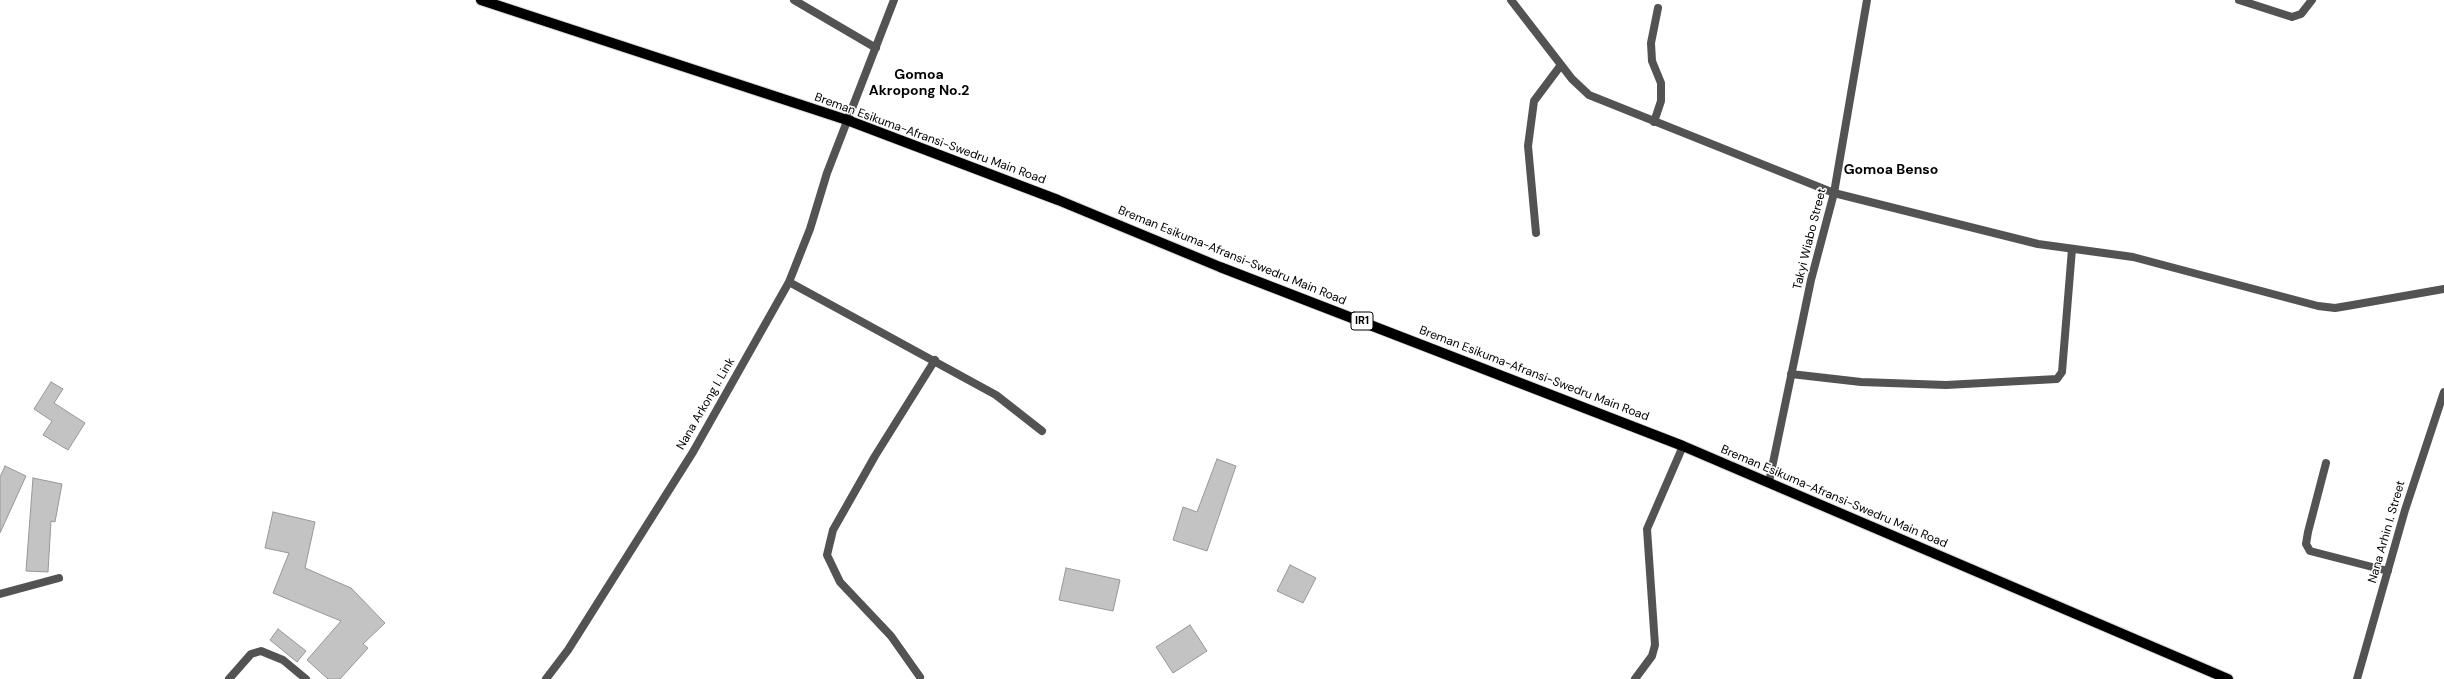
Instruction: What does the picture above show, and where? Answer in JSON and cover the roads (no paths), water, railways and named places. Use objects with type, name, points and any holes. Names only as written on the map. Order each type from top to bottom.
[{"type":"main road","name":"Breman Esikuma-Afransi-Swedru Main Road","points":[[481,0],[847,120],[1058,200],[1220,267],[1683,446],[2228,679]]},
{"type":"street","points":[[794,0],[876,48]]},
{"type":"street","name":"Nana Arkong I. Link","points":[[546,679],[568,650],[693,452],[789,282],[847,120],[894,0]]},
{"type":"street","points":[[1511,0],[1572,79],[1589,95],[1834,193],[2038,244],[2133,257],[2318,306],[2335,308],[2444,288]]},
{"type":"street","name":"Takyi Wiabo Street","points":[[1770,482],[1811,280],[1834,193],[1867,0]]},
{"type":"street","points":[[2239,0],[2292,17],[2301,14],[2312,0]]},
{"type":"street","points":[[1654,122],[1661,101],[1660,83],[1652,61],[1651,43],[1658,8]]},
{"type":"street","points":[[1536,233],[1528,146],[1534,101],[1561,65]]},
{"type":"street","points":[[1791,374],[1861,382],[1939,385],[2057,379],[2062,372],[2072,249]]},
{"type":"street","points":[[789,282],[935,360],[996,395],[1042,431]]},
{"type":"street","points":[[920,677],[891,636],[840,582],[827,556],[837,524],[875,456],[935,360]]},
{"type":"street","name":"Nana Arhin I. Street","points":[[2357,679],[2405,510],[2444,392]]},
{"type":"street","points":[[1635,679],[1652,656],[1655,645],[1647,529],[1683,446]]},
{"type":"street","points":[[2326,463],[2308,532],[2306,544],[2310,551],[2388,571]]},
{"type":"street","points":[[0,594],[59,578]]},
{"type":"street","points":[[229,679],[251,654],[261,651],[270,653],[283,660],[306,679]]},
{"type":"district","name":"Gomoa Akropong No.2","points":[[919,84]]},
{"type":"district","name":"Gomoa Benso","points":[[1891,170]]}]
